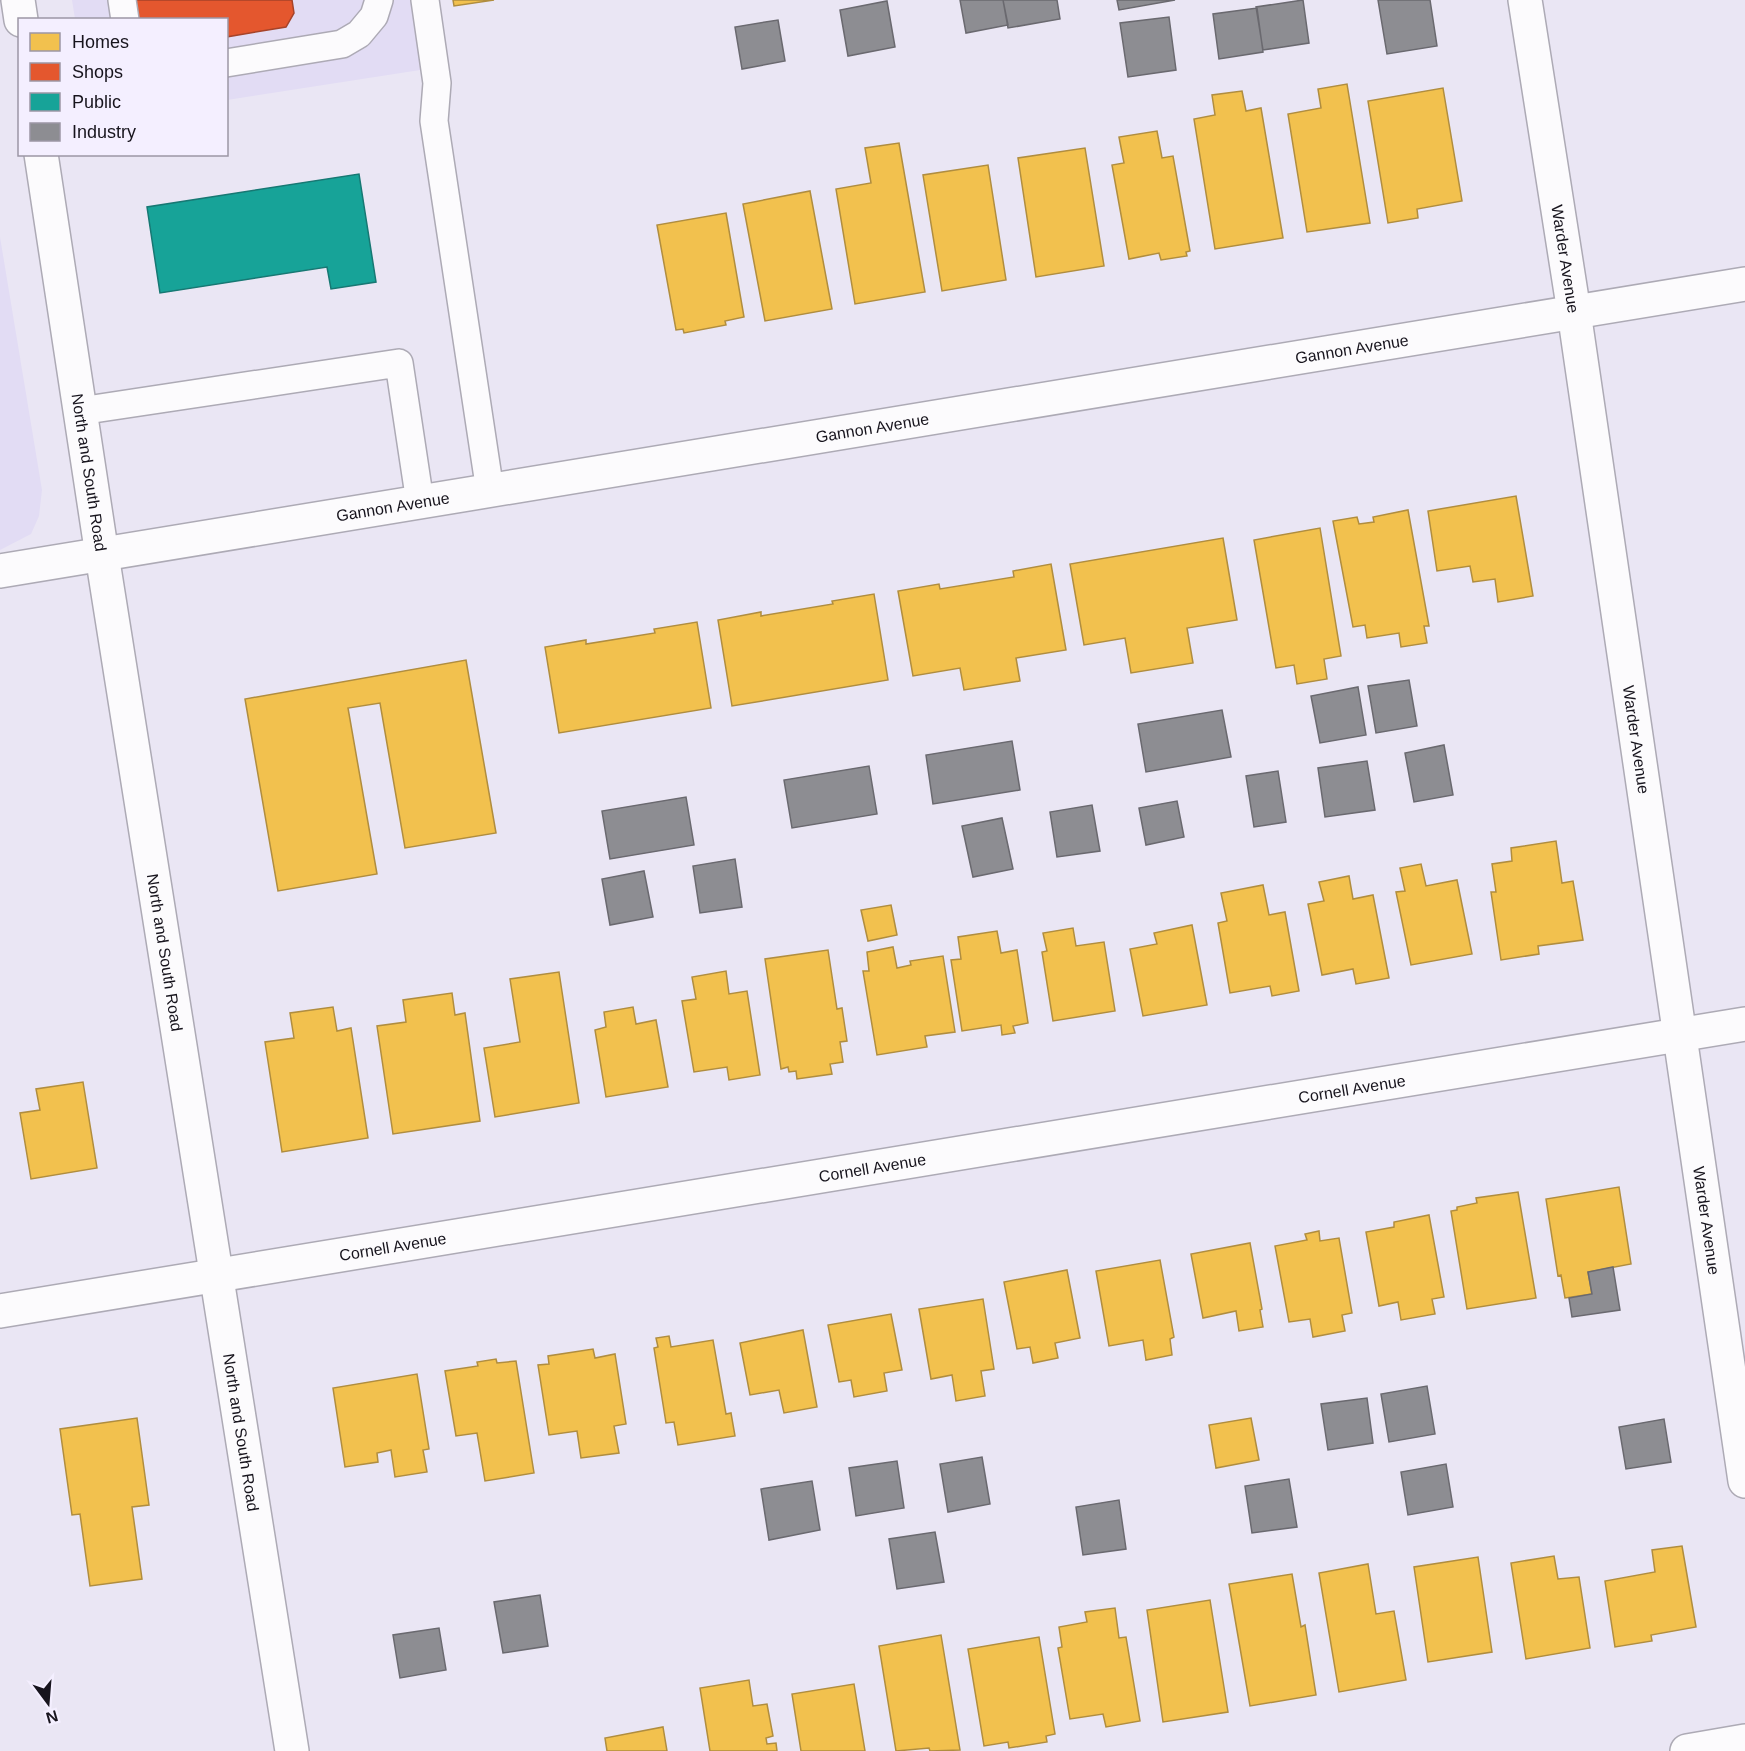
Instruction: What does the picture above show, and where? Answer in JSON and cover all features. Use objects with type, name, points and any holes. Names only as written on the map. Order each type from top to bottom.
[{"type":"street","points":[[18,0],[21,18]]},
{"type":"street","name":"Warder Avenue","points":[[1525,0],[1574,312],[1745,1481]]},
{"type":"street","name":"North and South Road","points":[[41,156],[102,555],[292,1751]]},
{"type":"street","name":"Gannon Avenue","points":[[0,571],[1745,284]]},
{"type":"street","name":"Cornell Avenue","points":[[0,1311],[1745,1024]]},
{"type":"street","points":[[1687,1751],[1745,1741]]},
{"type":"lane","points":[[122,0],[125,18]]},
{"type":"lane","points":[[228,63],[342,44],[359,34],[374,16],[379,0]]},
{"type":"lane","points":[[425,0],[437,83],[434,121],[490,491]]},
{"type":"lane","points":[[80,411],[399,363],[420,502]]},
{"type":"shaded area","points":[[72,0],[435,0],[446,66],[228,100],[228,18],[75,18]]},
{"type":"shaded area","points":[[0,237],[42,490],[39,516],[31,534],[0,550]]},
{"type":"building: Homes","points":[[453,0],[494,0],[454,6]]},
{"type":"building: Homes","points":[[1347,84],[1370,223],[1307,232],[1288,114],[1321,108],[1318,89]]},
{"type":"building: Homes","points":[[1443,88],[1462,201],[1417,209],[1418,218],[1388,223],[1368,101]]},
{"type":"building: Homes","points":[[1242,91],[1246,111],[1261,108],[1283,238],[1215,249],[1194,119],[1215,115],[1212,95]]},
{"type":"building: Homes","points":[[1157,131],[1162,158],[1173,156],[1190,251],[1186,252],[1187,256],[1161,260],[1159,253],[1129,259],[1112,165],[1124,163],[1119,137]]},
{"type":"building: Homes","points":[[899,143],[925,292],[855,304],[836,189],[871,183],[865,148]]},
{"type":"building: Homes","points":[[1085,148],[1104,266],[1036,277],[1018,158]]},
{"type":"building: Homes","points":[[988,165],[1006,280],[942,291],[923,175]]},
{"type":"building: Homes","points":[[810,191],[832,309],[765,321],[743,204]]},
{"type":"building: Homes","points":[[726,213],[744,317],[725,321],[726,325],[684,333],[683,329],[676,330],[657,225]]},
{"type":"building: Homes","points":[[1516,496],[1533,596],[1498,602],[1495,579],[1473,582],[1470,566],[1437,571],[1428,511]]},
{"type":"building: Homes","points":[[1408,510],[1429,626],[1424,626],[1427,643],[1401,647],[1399,633],[1367,638],[1365,625],[1353,627],[1333,521],[1357,517],[1359,524],[1374,522],[1373,517]]},
{"type":"building: Homes","points":[[1320,528],[1341,656],[1324,659],[1327,679],[1297,684],[1294,665],[1276,668],[1254,540]]},
{"type":"building: Homes","points":[[1223,538],[1237,620],[1187,628],[1193,663],[1131,673],[1125,638],[1084,645],[1070,564]]},
{"type":"building: Homes","points":[[1051,564],[1066,650],[1016,658],[1020,681],[964,690],[960,668],[913,676],[898,591],[939,584],[940,589],[1014,577],[1013,571]]},
{"type":"building: Homes","points":[[874,594],[888,680],[732,706],[718,620],[761,612],[761,616],[833,604],[832,601]]},
{"type":"building: Homes","points":[[697,622],[711,708],[559,733],[545,647],[586,640],[586,644],[655,633],[654,629]]},
{"type":"building: Homes","points":[[466,660],[496,833],[405,848],[380,703],[348,708],[377,874],[278,891],[245,699]]},
{"type":"building: Homes","points":[[1556,841],[1562,883],[1573,881],[1583,940],[1538,946],[1539,954],[1501,960],[1491,892],[1496,892],[1492,864],[1512,861],[1511,848]]},
{"type":"building: Homes","points":[[1421,864],[1426,886],[1457,880],[1472,954],[1411,965],[1396,892],[1405,891],[1400,868]]},
{"type":"building: Homes","points":[[1349,876],[1353,899],[1373,895],[1389,978],[1356,984],[1353,969],[1322,975],[1308,904],[1324,901],[1319,882]]},
{"type":"building: Homes","points":[[1263,885],[1269,915],[1285,912],[1299,991],[1272,996],[1270,986],[1230,993],[1218,923],[1227,921],[1221,893]]},
{"type":"building: Homes","points":[[891,905],[897,935],[868,941],[861,910]]},
{"type":"building: Homes","points":[[1192,925],[1207,1005],[1143,1016],[1130,949],[1157,944],[1154,933]]},
{"type":"building: Homes","points":[[1073,928],[1076,946],[1104,942],[1115,1011],[1053,1021],[1042,952],[1047,951],[1043,933]]},
{"type":"building: Homes","points":[[997,931],[1001,953],[1017,950],[1028,1023],[1013,1026],[1015,1033],[1002,1035],[1001,1025],[962,1031],[951,960],[961,959],[958,937]]},
{"type":"building: Homes","points":[[893,947],[897,968],[911,965],[910,961],[943,956],[955,1032],[925,1036],[927,1047],[877,1055],[863,971],[869,971],[867,952]]},
{"type":"building: Homes","points":[[828,950],[837,1009],[842,1008],[847,1041],[840,1042],[843,1062],[830,1064],[832,1074],[797,1079],[796,1071],[789,1072],[788,1067],[781,1069],[765,959]]},
{"type":"building: Homes","points":[[726,971],[729,994],[747,991],[760,1075],[729,1080],[727,1067],[694,1072],[682,1001],[696,999],[692,977]]},
{"type":"building: Homes","points":[[559,972],[579,1103],[495,1117],[484,1048],[520,1042],[510,979]]},
{"type":"building: Homes","points":[[452,993],[455,1015],[465,1013],[480,1121],[393,1134],[377,1026],[406,1022],[403,1000]]},
{"type":"building: Homes","points":[[333,1007],[337,1031],[351,1028],[368,1138],[282,1152],[265,1042],[294,1038],[290,1013]]},
{"type":"building: Homes","points":[[633,1007],[636,1024],[656,1020],[668,1087],[606,1097],[595,1030],[606,1027],[604,1012]]},
{"type":"building: Homes","points":[[83,1082],[97,1168],[31,1179],[20,1113],[40,1110],[36,1089]]},
{"type":"building: Homes","points":[[1619,1187],[1631,1264],[1588,1272],[1592,1294],[1565,1298],[1561,1275],[1558,1276],[1546,1199]]},
{"type":"building: Homes","points":[[1518,1192],[1536,1298],[1467,1309],[1451,1211],[1457,1210],[1457,1207],[1477,1203],[1476,1198]]},
{"type":"building: Homes","points":[[1429,1215],[1444,1297],[1432,1299],[1435,1314],[1401,1320],[1398,1302],[1379,1306],[1366,1232],[1394,1227],[1394,1222]]},
{"type":"building: Homes","points":[[1319,1231],[1320,1241],[1339,1238],[1352,1313],[1342,1315],[1345,1331],[1313,1337],[1310,1319],[1289,1322],[1275,1246],[1307,1240],[1305,1234]]},
{"type":"building: Homes","points":[[1250,1243],[1263,1327],[1239,1331],[1236,1311],[1203,1318],[1191,1254]]},
{"type":"building: Homes","points":[[1160,1260],[1174,1337],[1170,1339],[1172,1355],[1146,1360],[1143,1340],[1109,1346],[1096,1271]]},
{"type":"building: Homes","points":[[1067,1270],[1080,1338],[1055,1343],[1058,1358],[1033,1363],[1030,1347],[1017,1349],[1004,1282]]},
{"type":"building: Homes","points":[[983,1299],[994,1369],[981,1371],[985,1396],[956,1401],[952,1375],[931,1379],[919,1309]]},
{"type":"building: Homes","points":[[891,1314],[902,1370],[884,1373],[887,1391],[854,1397],[851,1380],[839,1382],[828,1325]]},
{"type":"building: Homes","points":[[803,1330],[817,1407],[784,1413],[779,1390],[750,1395],[740,1343]]},
{"type":"building: Homes","points":[[669,1336],[671,1347],[713,1340],[726,1414],[731,1413],[735,1436],[678,1445],[674,1422],[666,1423],[654,1348],[658,1347],[656,1338]]},
{"type":"building: Homes","points":[[593,1349],[595,1358],[615,1354],[626,1424],[614,1426],[619,1453],[581,1458],[577,1431],[549,1435],[538,1365],[549,1364],[548,1356]]},
{"type":"building: Homes","points":[[496,1359],[497,1363],[516,1361],[534,1473],[485,1481],[477,1433],[456,1436],[445,1371],[478,1366],[477,1362]]},
{"type":"building: Homes","points":[[417,1374],[429,1449],[423,1450],[427,1472],[395,1477],[391,1450],[377,1453],[378,1462],[345,1467],[333,1388]]},
{"type":"building: Homes","points":[[137,1418],[149,1505],[132,1507],[142,1579],[90,1586],[80,1514],[72,1515],[60,1429]]},
{"type":"building: Homes","points":[[1251,1418],[1259,1460],[1216,1468],[1209,1425]]},
{"type":"building: Homes","points":[[1682,1546],[1696,1627],[1651,1635],[1652,1641],[1615,1647],[1605,1581],[1655,1572],[1652,1550]]},
{"type":"building: Homes","points":[[1554,1556],[1558,1579],[1579,1577],[1590,1648],[1526,1659],[1511,1563]]},
{"type":"building: Homes","points":[[1478,1557],[1492,1652],[1428,1662],[1414,1567]]},
{"type":"building: Homes","points":[[1368,1564],[1376,1614],[1394,1611],[1406,1680],[1339,1692],[1319,1573]]},
{"type":"building: Homes","points":[[1292,1574],[1301,1627],[1305,1625],[1316,1695],[1250,1706],[1229,1584]]},
{"type":"building: Homes","points":[[1210,1600],[1228,1712],[1163,1722],[1147,1610]]},
{"type":"building: Homes","points":[[1115,1608],[1119,1638],[1126,1637],[1140,1721],[1106,1727],[1103,1714],[1070,1719],[1058,1648],[1062,1647],[1059,1627],[1087,1622],[1085,1612]]},
{"type":"building: Homes","points":[[941,1635],[960,1750],[930,1751],[929,1748],[896,1751],[879,1646]]},
{"type":"building: Homes","points":[[1039,1637],[1055,1734],[1046,1736],[1047,1742],[1009,1748],[1008,1742],[984,1746],[968,1649]]},
{"type":"building: Homes","points":[[749,1680],[753,1706],[767,1704],[773,1736],[766,1738],[767,1744],[776,1743],[777,1751],[710,1751],[700,1688]]},
{"type":"building: Homes","points":[[854,1684],[865,1751],[801,1751],[792,1694]]},
{"type":"building: Homes","points":[[663,1727],[667,1751],[607,1751],[605,1738]]},
{"type":"building: Shops","points":[[136,0],[292,0],[294,13],[286,27],[228,37],[228,18],[139,18]]},
{"type":"building: Public","points":[[359,174],[376,282],[331,289],[327,267],[160,293],[147,207]]},
{"type":"building: Industry","points":[[960,0],[1003,0],[1008,25],[966,33]]},
{"type":"building: Industry","points":[[1003,0],[1057,0],[1060,19],[1008,28]]},
{"type":"building: Industry","points":[[1117,0],[1175,0],[1119,10]]},
{"type":"building: Industry","points":[[1303,0],[1309,43],[1263,50],[1256,7]]},
{"type":"building: Industry","points":[[1378,0],[1430,0],[1437,46],[1387,54]]},
{"type":"building: Industry","points":[[887,1],[895,47],[848,56],[840,10]]},
{"type":"building: Industry","points":[[1257,8],[1263,52],[1219,59],[1213,14]]},
{"type":"building: Industry","points":[[1169,17],[1176,70],[1128,77],[1120,23]]},
{"type":"building: Industry","points":[[778,20],[785,61],[742,69],[735,27]]},
{"type":"building: Industry","points":[[1409,680],[1417,726],[1376,733],[1368,686]]},
{"type":"building: Industry","points":[[1358,687],[1366,735],[1320,743],[1311,696]]},
{"type":"building: Industry","points":[[1222,710],[1231,757],[1146,772],[1138,724]]},
{"type":"building: Industry","points":[[1012,741],[1020,790],[933,804],[926,755]]},
{"type":"building: Industry","points":[[1444,745],[1453,795],[1414,802],[1405,753]]},
{"type":"building: Industry","points":[[1367,761],[1375,810],[1325,817],[1318,768]]},
{"type":"building: Industry","points":[[869,766],[877,814],[792,828],[784,780]]},
{"type":"building: Industry","points":[[1278,771],[1286,822],[1254,827],[1246,776]]},
{"type":"building: Industry","points":[[686,797],[694,845],[610,859],[602,811]]},
{"type":"building: Industry","points":[[1177,801],[1184,837],[1146,845],[1139,808]]},
{"type":"building: Industry","points":[[1092,805],[1100,851],[1057,857],[1050,812]]},
{"type":"building: Industry","points":[[1002,818],[1013,869],[973,877],[962,826]]},
{"type":"building: Industry","points":[[735,859],[742,907],[700,913],[693,866]]},
{"type":"building: Industry","points":[[644,871],[653,917],[610,925],[602,879]]},
{"type":"building: Industry","points":[[1613,1267],[1620,1310],[1572,1317],[1569,1298],[1592,1294],[1588,1272]]},
{"type":"building: Industry","points":[[1427,1386],[1435,1434],[1389,1442],[1381,1394]]},
{"type":"building: Industry","points":[[1367,1398],[1373,1443],[1328,1450],[1321,1404]]},
{"type":"building: Industry","points":[[1664,1419],[1671,1462],[1626,1469],[1619,1427]]},
{"type":"building: Industry","points":[[982,1457],[990,1504],[948,1512],[940,1464]]},
{"type":"building: Industry","points":[[897,1461],[904,1508],[856,1516],[849,1468]]},
{"type":"building: Industry","points":[[1446,1464],[1453,1507],[1408,1515],[1401,1472]]},
{"type":"building: Industry","points":[[1289,1479],[1297,1527],[1252,1533],[1245,1486]]},
{"type":"building: Industry","points":[[812,1481],[820,1530],[769,1540],[761,1489]]},
{"type":"building: Industry","points":[[1119,1500],[1126,1549],[1083,1555],[1076,1507]]},
{"type":"building: Industry","points":[[935,1532],[944,1582],[897,1589],[889,1539]]},
{"type":"building: Industry","points":[[540,1595],[548,1646],[503,1653],[494,1602]]},
{"type":"building: Industry","points":[[439,1628],[446,1670],[400,1678],[393,1635]]}]
